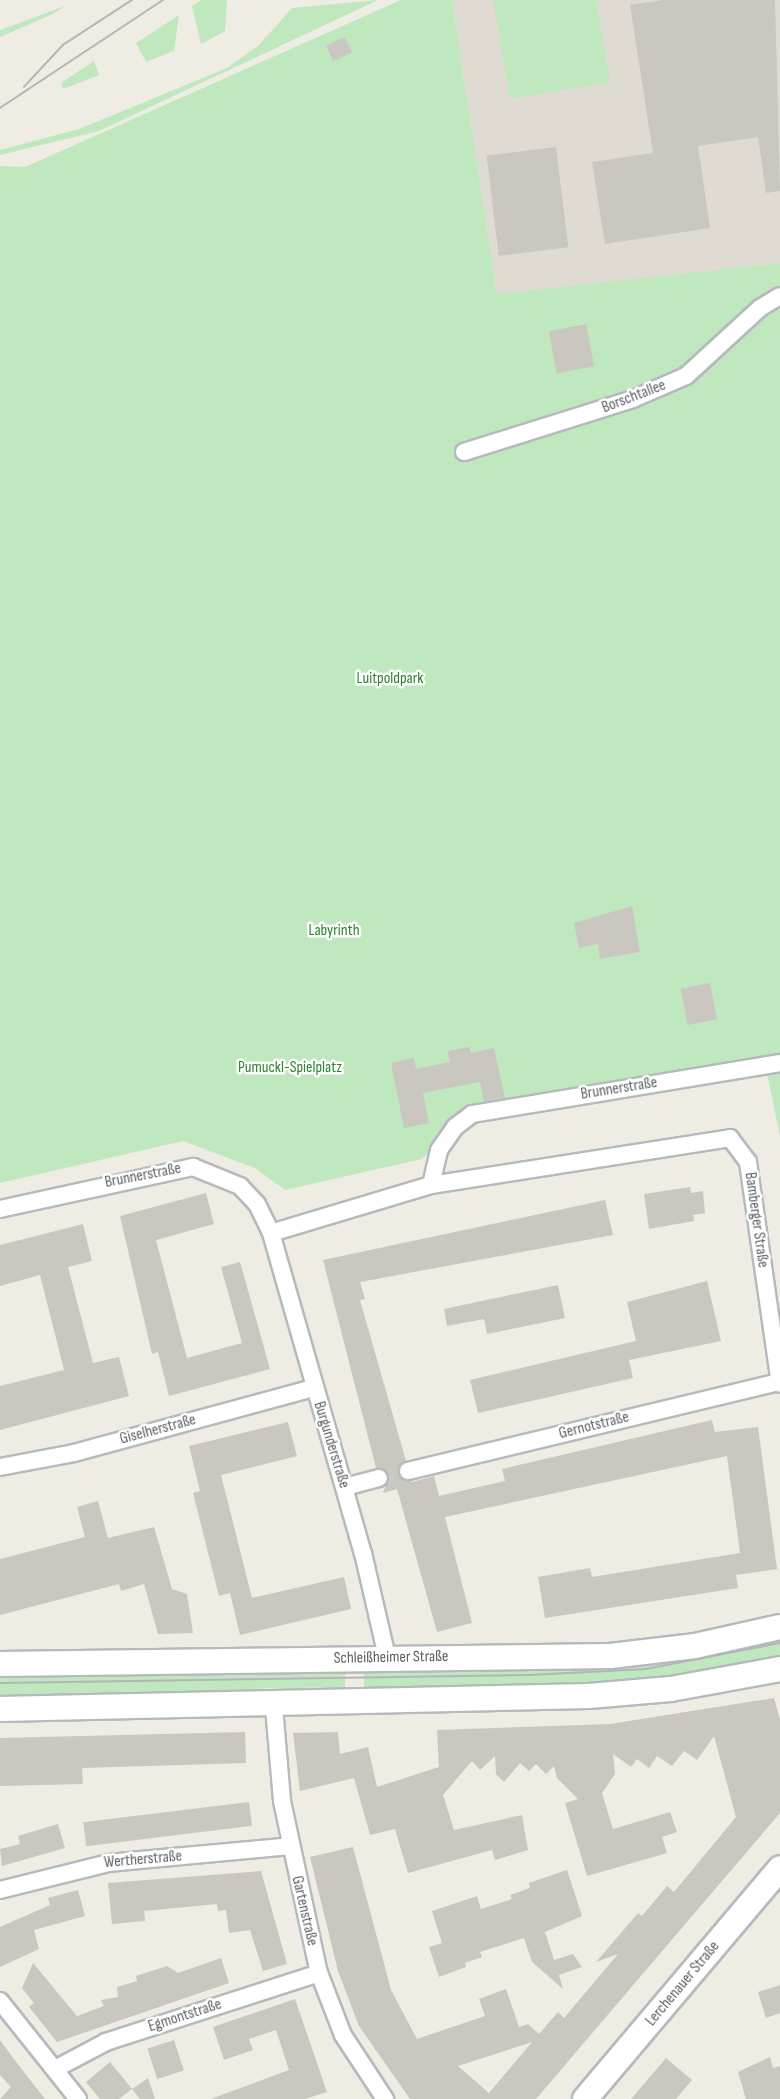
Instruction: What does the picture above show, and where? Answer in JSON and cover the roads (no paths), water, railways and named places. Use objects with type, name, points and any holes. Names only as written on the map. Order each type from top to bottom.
[{"type":"main road","name":"Schleißheimer Straße","points":[[0,1664],[387,1657],[610,1656],[695,1646],[780,1627]]},
{"type":"main road","points":[[0,1709],[274,1707],[618,1694],[776,1672]]},
{"type":"main road","name":"Lerchenauer Straße","points":[[585,2099],[780,1868]]},
{"type":"street","name":"Borschtallee","points":[[464,452],[633,399],[686,376],[759,308],[780,296]]},
{"type":"street","name":"Brunnerstraße","points":[[431,1185],[439,1150],[454,1127],[472,1114],[780,1063]]},
{"type":"street","name":"Bamberger Straße","points":[[431,1185],[719,1137],[739,1144],[748,1162],[780,1383]]},
{"type":"street","name":"Brunnerstraße","points":[[0,1209],[193,1167],[240,1186],[257,1204],[271,1233]]},
{"type":"street","points":[[271,1233],[431,1185]]},
{"type":"street","name":"Burgunderstraße","points":[[271,1233],[314,1388],[345,1486],[387,1657]]},
{"type":"street","name":"Gernotstraße","points":[[408,1471],[780,1383]]},
{"type":"street","name":"Giselherstraße","points":[[0,1467],[74,1453],[314,1388]]},
{"type":"street","points":[[345,1486],[379,1478]]},
{"type":"street","name":"Gartenstraße","points":[[274,1707],[290,1846],[319,1973],[343,2035],[382,2098]]},
{"type":"street","name":"Wertherstraße","points":[[0,1890],[108,1863],[290,1846]]},
{"type":"street","name":"Egmontstraße","points":[[55,2069],[106,2042],[319,1973]]},
{"type":"street","points":[[0,2001],[78,2099]]},
{"type":"tunnel","points":[[379,1478],[408,1471]]},
{"type":"tram line","points":[[24,87],[63,45],[132,0]]},
{"type":"tram line","points":[[0,108],[163,0]]},
{"type":"tram line","points":[[0,1683],[530,1675],[646,1669],[780,1643]]},
{"type":"park label","name":"Luitpoldpark","points":[[390,679]]},
{"type":"park label","name":"Labyrinth","points":[[334,931]]},
{"type":"park label","name":"Pumuckl-Spielplatz","points":[[290,1068]]}]
